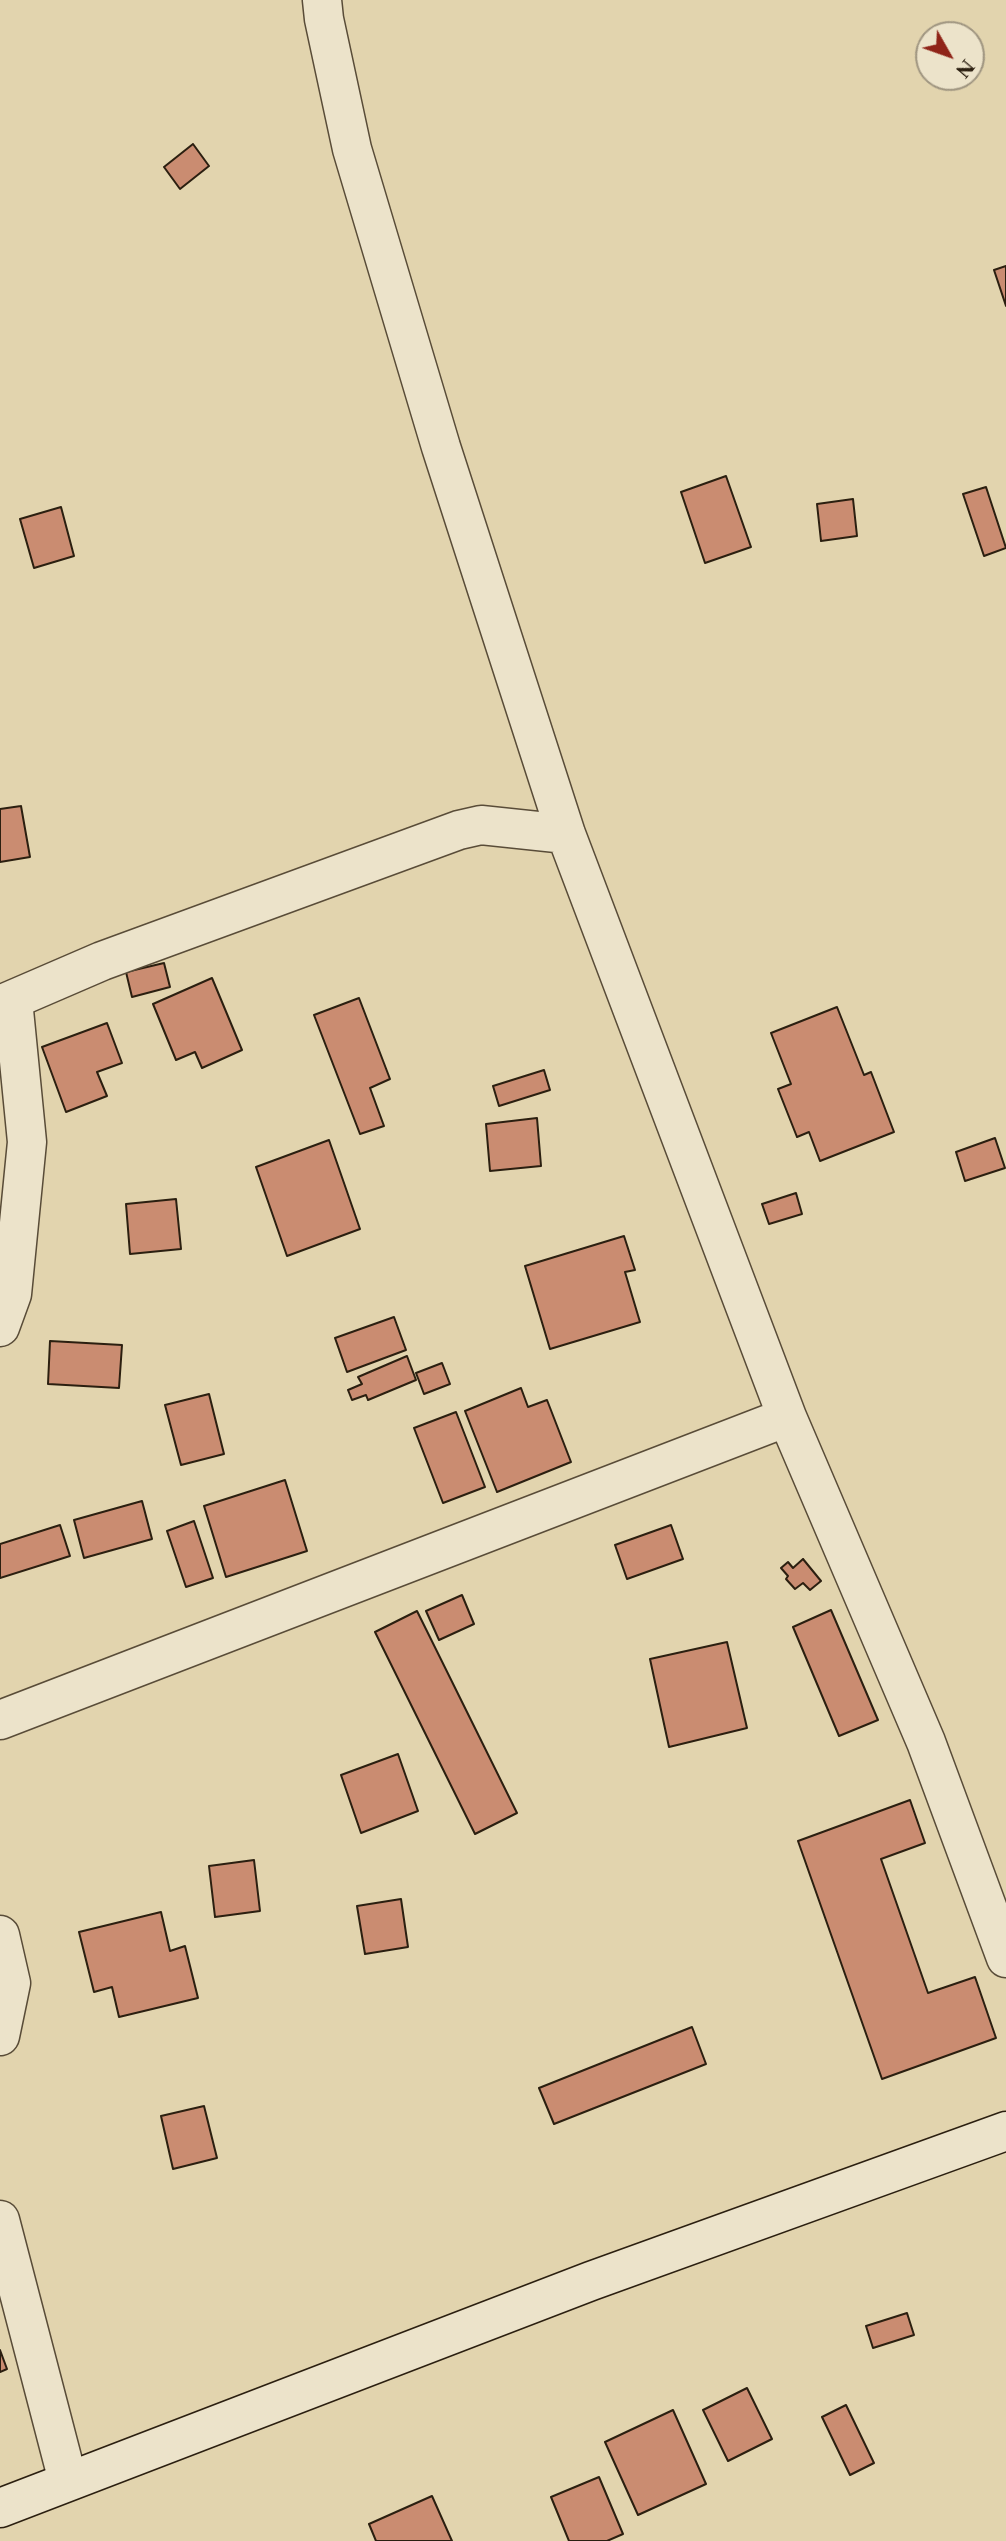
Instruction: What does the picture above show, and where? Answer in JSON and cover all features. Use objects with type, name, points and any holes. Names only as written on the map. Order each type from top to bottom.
[{"type":"street","points":[[322,0],[349,136],[368,202],[433,422],[566,834],[787,1416],[926,1742],[1006,1958]]},
{"type":"street","points":[[0,1327],[12,1294],[27,1142],[6,1002],[102,961],[458,830],[481,825],[566,834]]},
{"type":"street","points":[[0,1720],[787,1416]]},
{"type":"street","points":[[0,1935],[11,1983],[0,2036]]},
{"type":"street","points":[[0,2508],[578,2286],[1006,2131]]},
{"type":"street","points":[[0,2220],[68,2482]]},
{"type":"building","points":[[193,144],[209,166],[180,189],[164,167]]},
{"type":"building","points":[[1006,266],[1006,306],[994,270]]},
{"type":"building","points":[[726,476],[751,547],[705,563],[681,492]]},
{"type":"building","points":[[986,487],[1006,548],[984,556],[963,494]]},
{"type":"building","points":[[853,499],[857,536],[821,541],[817,504]]},
{"type":"building","points":[[61,507],[74,556],[34,568],[20,519]]},
{"type":"building","points":[[21,806],[30,857],[0,862],[0,809]]},
{"type":"building","points":[[164,963],[170,987],[132,997],[126,972]]},
{"type":"building","points":[[212,978],[242,1050],[202,1068],[195,1052],[176,1060],[153,1004]]},
{"type":"building","points":[[359,998],[390,1079],[370,1088],[384,1126],[360,1134],[314,1015]]},
{"type":"building","points":[[837,1007],[864,1075],[871,1072],[894,1132],[820,1161],[809,1132],[797,1137],[778,1089],[791,1084],[771,1033]]},
{"type":"building","points":[[107,1023],[122,1063],[97,1072],[107,1096],[66,1112],[42,1047]]},
{"type":"building","points":[[544,1070],[550,1090],[499,1106],[493,1086]]},
{"type":"building","points":[[537,1118],[541,1166],[490,1171],[486,1124]]},
{"type":"building","points":[[995,1138],[1005,1168],[965,1181],[956,1152]]},
{"type":"building","points":[[329,1140],[360,1229],[287,1256],[256,1167]]},
{"type":"building","points":[[796,1193],[802,1214],[769,1224],[762,1204]]},
{"type":"building","points":[[176,1199],[181,1249],[130,1254],[126,1204]]},
{"type":"building","points":[[624,1236],[635,1270],[625,1272],[640,1322],[550,1349],[525,1266]]},
{"type":"building","points":[[394,1317],[406,1350],[347,1372],[335,1338]]},
{"type":"building","points":[[50,1341],[122,1345],[119,1388],[48,1384]]},
{"type":"building","points":[[407,1356],[416,1380],[368,1400],[366,1395],[352,1400],[348,1390],[362,1384],[358,1377]]},
{"type":"building","points":[[442,1363],[450,1384],[424,1394],[416,1373]]},
{"type":"building","points":[[521,1388],[528,1407],[547,1400],[571,1462],[497,1492],[465,1411]]},
{"type":"building","points":[[209,1394],[224,1454],[181,1465],[165,1405]]},
{"type":"building","points":[[456,1412],[485,1487],[443,1503],[414,1428]]},
{"type":"building","points":[[285,1480],[307,1551],[226,1577],[204,1506]]},
{"type":"building","points":[[142,1501],[152,1539],[84,1558],[74,1520]]},
{"type":"building","points":[[194,1521],[213,1578],[186,1587],[167,1531]]},
{"type":"building","points":[[60,1525],[70,1556],[0,1578],[0,1544]]},
{"type":"building","points":[[671,1525],[683,1559],[627,1579],[615,1545]]},
{"type":"building","points":[[803,1559],[821,1581],[810,1590],[803,1583],[795,1589],[781,1568],[788,1562],[793,1568]]},
{"type":"building","points":[[462,1595],[474,1624],[439,1640],[426,1611]]},
{"type":"building","points":[[831,1610],[878,1720],[839,1736],[793,1627]]},
{"type":"building","points":[[417,1611],[517,1813],[475,1834],[375,1632]]},
{"type":"building","points":[[727,1642],[747,1728],[669,1747],[650,1659]]},
{"type":"building","points":[[398,1754],[418,1811],[361,1833],[341,1775]]},
{"type":"building","points":[[910,1800],[925,1843],[881,1859],[928,1993],[975,1977],[996,2038],[882,2079],[798,1841]]},
{"type":"building","points":[[254,1860],[260,1911],[215,1917],[209,1866]]},
{"type":"building","points":[[401,1899],[408,1947],[365,1954],[357,1906]]},
{"type":"building","points":[[161,1912],[170,1951],[185,1946],[198,1998],[119,2017],[112,1987],[94,1992],[79,1932]]},
{"type":"building","points":[[692,2027],[706,2064],[554,2124],[539,2088]]},
{"type":"building","points":[[204,2106],[217,2158],[173,2169],[161,2116]]},
{"type":"building","points":[[907,2313],[914,2335],[873,2348],[866,2326]]},
{"type":"building","points":[[0,2350],[7,2369],[0,2372]]},
{"type":"building","points":[[747,2388],[772,2439],[728,2461],[703,2410]]},
{"type":"building","points":[[846,2405],[874,2463],[850,2475],[822,2417]]},
{"type":"building","points":[[673,2410],[706,2484],[638,2515],[605,2442]]},
{"type":"building","points":[[599,2477],[623,2534],[607,2541],[569,2541],[551,2497]]},
{"type":"building","points":[[432,2496],[452,2541],[376,2541],[369,2524]]}]
